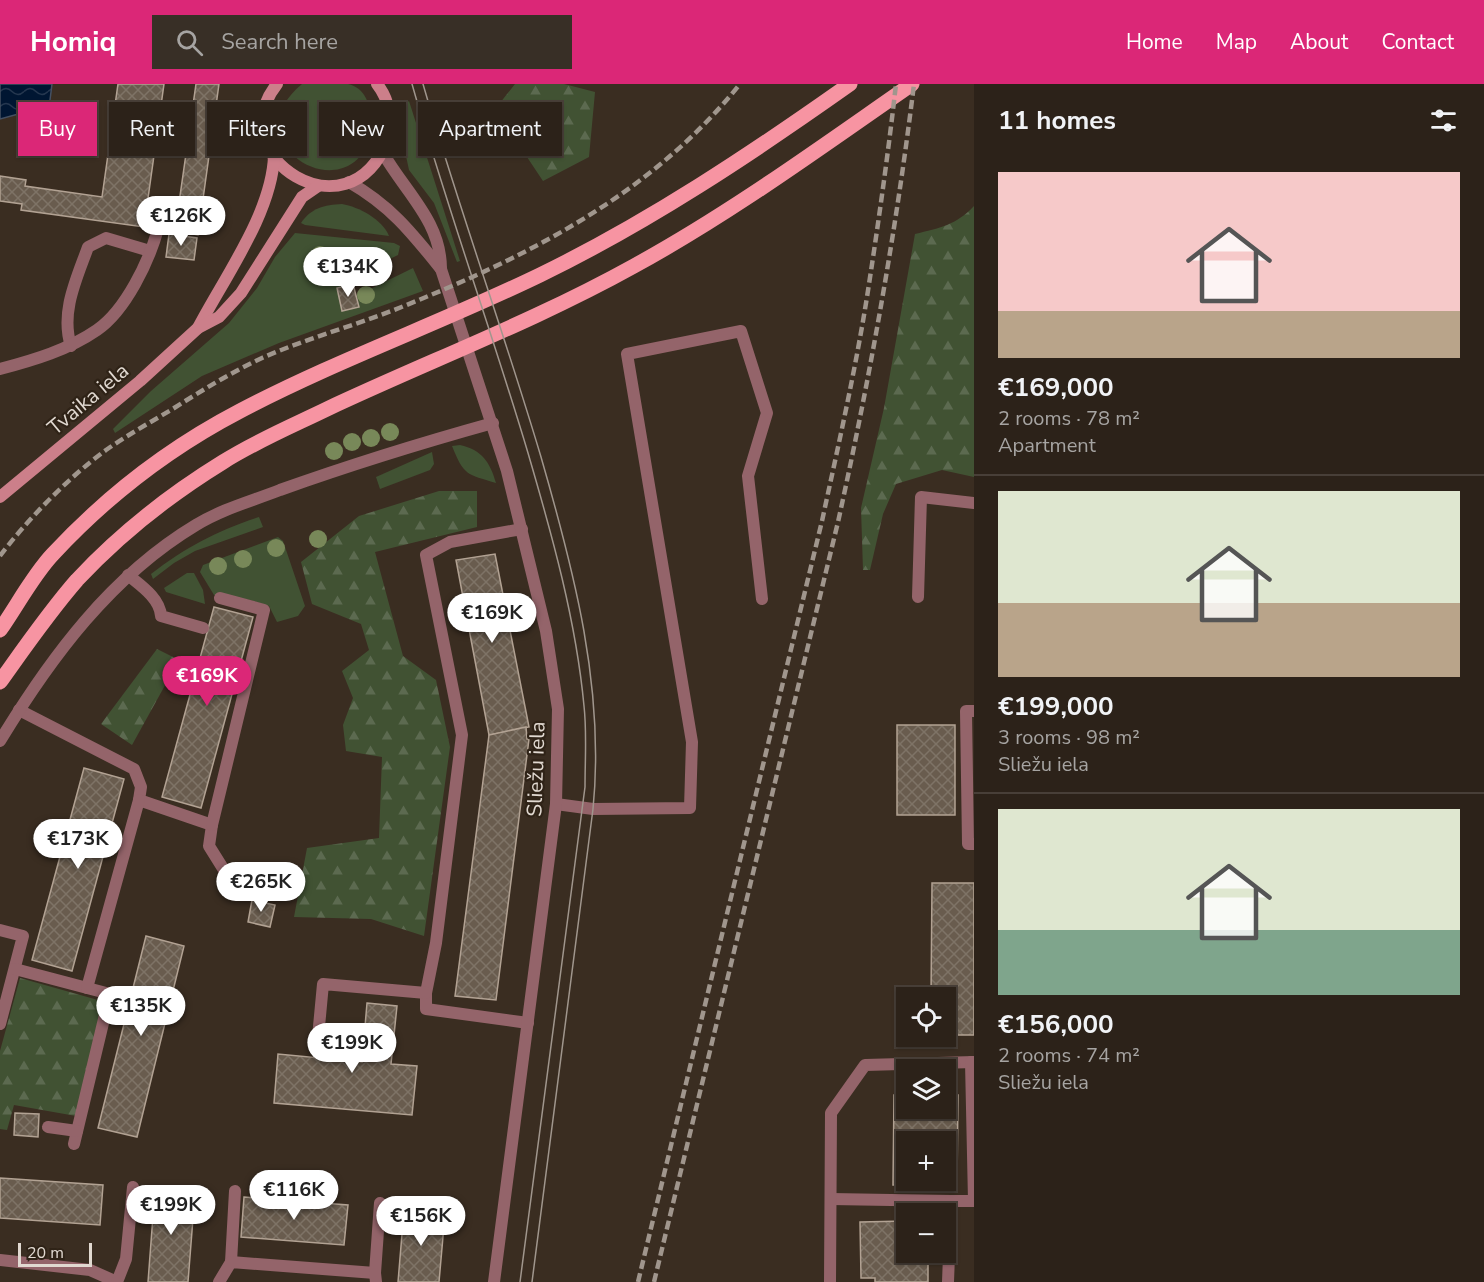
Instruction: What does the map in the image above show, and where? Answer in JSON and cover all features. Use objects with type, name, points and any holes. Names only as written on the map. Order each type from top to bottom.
[{"type":"main road","points":[[0,630],[51,556],[106,503],[148,469],[185,444],[237,412],[301,380],[539,275],[612,237],[684,196],[850,84]]},
{"type":"main road","points":[[0,682],[37,630],[78,580],[125,535],[178,493],[224,461],[333,406],[563,302],[633,267],[742,200],[912,84]]},
{"type":"street","name":"Tvaika iela","points":[[267,102],[270,92],[277,84]]},
{"type":"street","points":[[382,86],[387,102]]},
{"type":"street","name":"Tvaika iela","points":[[274,156],[282,167],[298,179],[318,186]]},
{"type":"street","name":"Tvaika iela","points":[[198,328],[249,236],[273,175],[274,156]]},
{"type":"street","points":[[318,186],[349,182],[373,167],[381,156]]},
{"type":"street","name":"Sliežu iela","points":[[385,156],[395,175],[427,217],[438,238],[441,269],[493,423],[522,529],[546,631],[558,709],[556,804],[494,1282]]},
{"type":"street","name":"Sliežu iela","points":[[349,182],[380,202],[408,227],[441,269]]},
{"type":"street","name":"Tvaika iela","points":[[0,497],[140,381],[198,328],[219,317],[241,293],[302,197],[318,186]]},
{"type":"street","points":[[0,369],[71,346],[100,328],[134,287],[158,229]]},
{"type":"street","points":[[71,346],[66,330],[71,294],[88,247],[106,238],[150,251]]},
{"type":"street","points":[[556,804],[593,809],[690,808],[692,742],[627,354],[741,331],[767,413],[748,476],[762,599]]},
{"type":"street","points":[[0,741],[68,640],[128,575],[198,524],[225,511],[317,477],[493,423]]},
{"type":"street","points":[[918,597],[921,497],[974,503]]},
{"type":"street","points":[[522,529],[450,542],[426,555],[462,735],[436,943],[426,993],[426,1009],[528,1023]]},
{"type":"street","points":[[128,575],[148,592],[160,608],[161,616],[202,628]]},
{"type":"street","points":[[220,598],[264,609],[212,825],[209,846],[224,870],[260,874]]},
{"type":"street","points":[[19,710],[134,769],[141,787],[87,988]]},
{"type":"street","points":[[974,711],[966,711],[968,844],[974,844]]},
{"type":"street","points":[[139,800],[212,825]]},
{"type":"street","points":[[0,930],[23,936],[0,1024]]},
{"type":"street","points":[[15,969],[110,994],[74,1144]]},
{"type":"street","points":[[318,1037],[323,984],[426,993]]},
{"type":"street","points":[[830,1282],[831,1113],[866,1065],[973,1062],[974,1201],[831,1199]]},
{"type":"street","points":[[48,1127],[77,1131]]},
{"type":"street","points":[[0,1260],[90,1270],[117,1282],[126,1259],[133,1187]]},
{"type":"street","points":[[219,1282],[231,1262],[235,1191]]},
{"type":"street","points":[[948,1282],[951,1201]]},
{"type":"street","points":[[231,1262],[376,1277],[380,1203]]},
{"type":"green space","points":[[302,84],[348,84],[363,93],[367,102],[319,102],[319,156],[359,156],[353,163],[334,170],[315,168],[297,159],[295,156],[307,156],[307,102],[287,102]]},
{"type":"green space","points":[[515,84],[564,84],[595,92],[589,157],[543,181],[526,156],[562,156],[562,102],[501,102]]},
{"type":"green space","points":[[409,101],[418,129],[418,156],[427,156],[460,261],[457,262],[434,203],[409,170],[406,156],[406,103]]},
{"type":"green space","points":[[342,204],[356,208],[376,219],[389,236],[301,223],[318,208]]},
{"type":"green space","points":[[974,206],[974,477],[942,470],[896,484],[883,514],[870,570],[863,570],[861,508],[884,408],[915,234],[954,222]]},
{"type":"green space","points":[[295,233],[394,243],[400,246],[398,255],[351,278],[353,284],[337,288],[342,311],[358,307],[356,296],[413,268],[423,291],[279,343],[202,376],[115,433],[113,429],[151,391],[229,323],[257,288],[275,257]]},
{"type":"green space","points":[[460,445],[474,450],[484,458],[496,483],[472,475],[464,469],[452,446]]},
{"type":"green space","points":[[432,452],[434,464],[430,470],[380,489],[376,477]]},
{"type":"green space","points":[[439,491],[477,491],[477,527],[375,552],[403,656],[436,680],[450,747],[424,936],[371,919],[294,917],[307,848],[379,838],[382,757],[346,751],[343,725],[353,698],[342,671],[369,650],[361,624],[312,604],[301,562],[359,516]]},
{"type":"green space","points":[[259,517],[263,527],[195,551],[153,579],[151,574],[189,548],[229,528]]},
{"type":"green space","points":[[278,537],[283,541],[305,606],[298,616],[277,622],[269,606],[250,600],[214,595],[200,572],[203,565]]},
{"type":"green space","points":[[187,573],[194,573],[203,590],[205,604],[166,592],[164,588]]},
{"type":"green space","points":[[157,649],[179,660],[132,745],[101,724]]},
{"type":"green space","points":[[20,978],[105,1002],[76,1116],[14,1105],[7,1130],[0,1129],[0,1051]]},
{"type":"water","points":[[0,84],[52,84],[50,102],[18,102],[18,114],[0,119]]},
{"type":"building","points":[[118,84],[164,84],[161,102],[115,102]]},
{"type":"building","points":[[196,84],[219,84],[216,102],[207,102],[207,156],[209,156],[198,235],[175,231],[186,156],[195,156],[193,102]]},
{"type":"building","points":[[109,148],[109,156],[154,156],[144,227],[21,210],[22,204],[0,201],[0,176],[26,180],[25,186],[102,197]]},
{"type":"building","points":[[169,234],[197,238],[194,260],[166,257]]},
{"type":"building","points":[[353,284],[359,307],[342,311],[337,288]]},
{"type":"building","points":[[495,554],[529,727],[489,735],[456,560]]},
{"type":"building","points":[[214,607],[253,617],[201,808],[162,797]]},
{"type":"building","points":[[897,725],[955,725],[955,815],[897,815]]},
{"type":"building","points":[[526,727],[527,739],[529,739],[496,1000],[455,996],[489,735]]},
{"type":"building","points":[[84,768],[124,779],[72,971],[32,960]]},
{"type":"building","points":[[932,883],[974,883],[974,1035],[956,1035],[956,987],[931,987]]},
{"type":"building","points":[[252,900],[275,905],[270,927],[248,922]]},
{"type":"building","points":[[146,936],[184,946],[137,1137],[98,1128]]},
{"type":"building","points":[[367,1003],[397,1006],[391,1064],[417,1066],[412,1115],[274,1103],[278,1054],[362,1062]]},
{"type":"building","points":[[894,1095],[896,1095],[896,1119],[956,1119],[956,1095],[958,1095],[957,1185],[956,1131],[896,1131],[896,1185],[893,1185]]},
{"type":"building","points":[[15,1113],[39,1114],[38,1137],[14,1135]]},
{"type":"building","points":[[0,1178],[103,1185],[100,1225],[0,1218]]},
{"type":"building","points":[[155,1189],[195,1193],[188,1282],[148,1282]]},
{"type":"building","points":[[244,1197],[348,1205],[344,1245],[241,1237]]},
{"type":"building","points":[[404,1210],[445,1214],[439,1282],[398,1282]]},
{"type":"building","points":[[896,1221],[896,1263],[928,1263],[928,1282],[875,1282],[875,1278],[861,1278],[860,1222]]},
{"type":"tram line","points":[[412,84],[546,515],[569,610],[585,716],[585,787],[520,1282]]},
{"type":"tram line","points":[[423,84],[527,410],[553,500],[575,587],[591,675],[596,764],[593,809],[532,1282]]},
{"type":"railway","points":[[0,556],[63,486],[106,450],[238,370],[262,358],[443,290],[537,245],[582,220],[626,191],[666,159],[705,124],[740,84]]},
{"type":"railway","points":[[638,1282],[822,521],[852,381],[867,297],[896,84]]},
{"type":"railway","points":[[654,1282],[838,522],[881,304],[914,84]]}]
